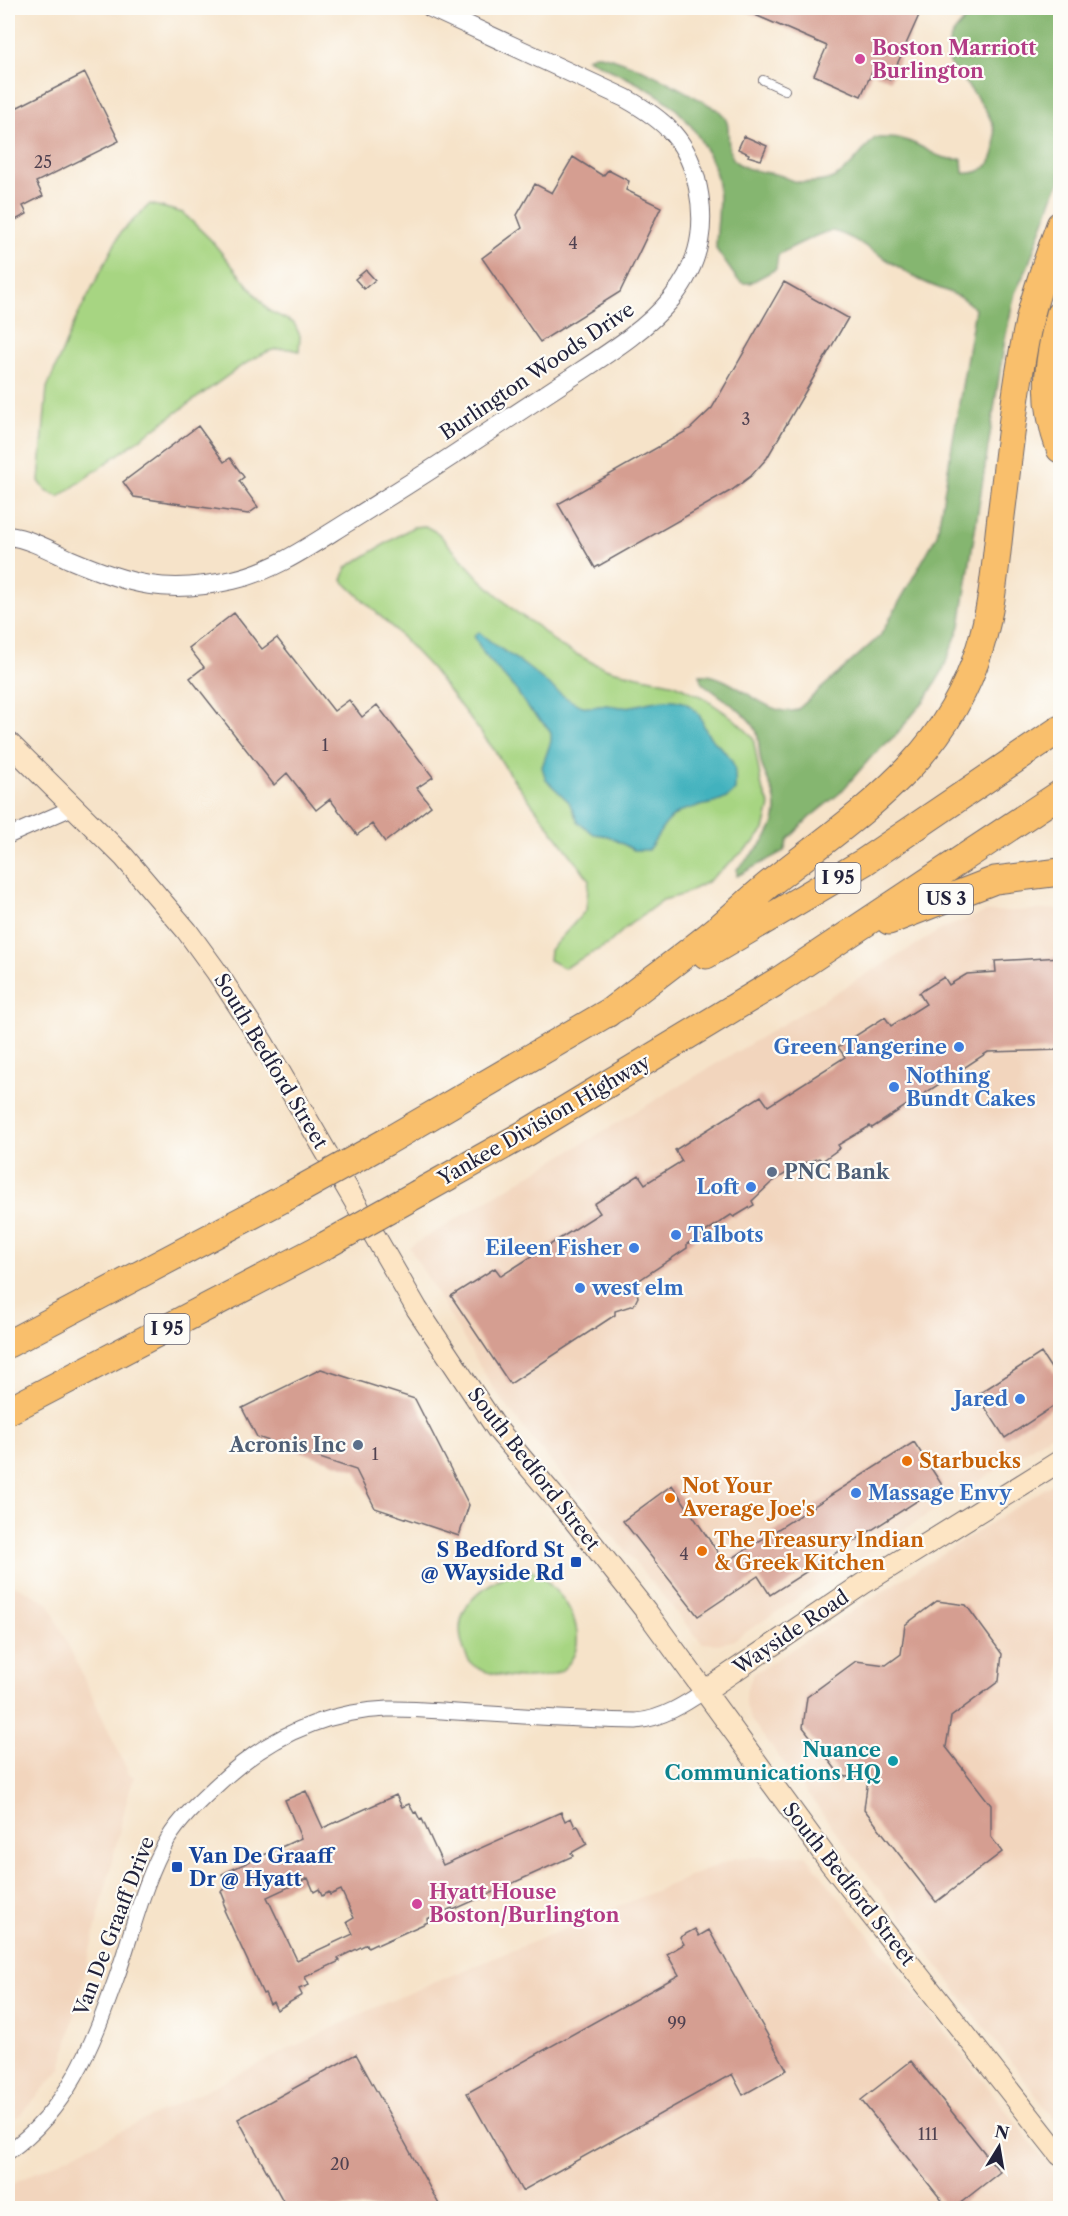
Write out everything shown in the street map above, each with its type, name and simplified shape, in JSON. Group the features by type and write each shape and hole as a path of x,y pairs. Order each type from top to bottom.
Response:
{"highway":[{"path":"607,1014 715,931 771,882 843,827 901,778 938,733 954,708 975,663 984,631 992,589 1022,359 1034,306 1060,225"},
{"path":"1060,314 1047,385 1050,414 1060,449"},
{"name":"I 95","path":"8,1344 292,1194 607,1014 864,862 1060,729"},
{"name":"Yankee Division Highway","path":"8,1411 326,1245 548,1120 778,981 1060,794"},
{"name":"US 3","path":"836,943 995,880 1060,872"}],"main road":[{"name":"South Bedford Street","path":"8,742 116,849 162,901 216,971 263,1043 417,1309 497,1429 640,1602 831,1864 1060,2156"},
{"name":"Wayside Road","path":"706,1690 864,1583 1060,1461"}],"street":[{"name":"Burlington Woods Drive","path":"8,537 32,543 107,574 148,586 208,585 264,571 298,553 449,458 618,346 661,312 678,290 691,264 698,244 700,224 697,182 687,156 673,132 650,112 625,98 431,8"},
{"path":"8,836 74,807"},
{"name":"Van De Graaff Drive","path":"8,2152 46,2119 81,2067 106,2007 152,1873 168,1838 212,1790 261,1748 300,1729 367,1711 406,1710 636,1721 659,1716 683,1705 706,1690"}],"lane":[{"path":"763,80 785,90"}],"shaded area":[{"path":"1060,909 1060,1429 732,1641 718,1644 702,1643 528,1434 493,1388 409,1247 944,928 986,912"},
{"path":"1060,1479 1060,2127 751,1720 745,1694 753,1674"},
{"path":"8,1582 48,1602 129,1774 135,1777 130,1788 61,2069 20,2115 8,2123"},
{"path":"806,1855 1060,2179 1060,2208 8,2208 8,2186 378,2006 735,1858"}],"green space":[{"path":"969,8 1060,8 1060,182 1028,266 1015,293 1005,339 960,626 942,672 927,697 896,735 873,755 840,793 809,818 788,840 784,851 737,876 737,869 759,847 771,830 776,811 775,800 762,766 756,730 746,717 701,682 700,675 712,676 725,681 774,708 786,711 797,710 880,636 937,535 975,309 956,295 922,281 864,245 832,231 814,237 778,255 776,269 750,283 743,283 737,279 716,249 719,200 717,178 707,151 690,124 678,111 651,90 587,58 600,55 629,64 718,110 727,121 732,157 736,162 748,168 797,182 822,181 835,177 846,169 875,138 889,138 908,141 941,157 962,159 963,173 971,173 989,164 995,149 995,138 989,116 953,68 948,56 950,40 967,15"},
{"path":"150,204 183,213 211,240 269,311 294,323 300,336 299,351 275,349 240,367 59,497 46,491 39,481 47,388 75,321 121,232"},
{"path":"425,526 438,533 479,578 516,612 537,626 557,644 611,670 675,684 702,697 733,718 753,737 762,788 770,806 764,830 753,843 707,882 682,895 663,900 629,925 607,945 564,968 549,960 550,950 586,910 589,879 431,668 342,580 347,567 413,527"},
{"path":"527,1568 546,1580 569,1608 576,1630 575,1651 562,1670 549,1676 514,1677 482,1670 470,1662 463,1646 460,1634 463,1613 476,1595 486,1587 511,1573"}],"water":[{"path":"479,632 562,695 583,706 623,707 674,700 690,706 699,714 709,735 731,760 735,772 735,790 723,800 678,813 665,825 648,850 634,850 608,836 594,834 578,822 569,802 546,780 542,767 551,741 551,734 484,654 474,636"}],"building":[{"name":"Boston Marriott Burlington","path":"739,8 908,8 920,13 890,80 872,72 861,96 814,75 827,46"},
{"path":"85,73 119,141 36,182 43,196 23,206 27,214 8,224 8,112"},
{"path":"744,136 767,146 761,160 748,156 749,154 738,149"},
{"path":"573,157 603,176 608,170 629,181 626,190 661,207 620,292 540,342 482,258 522,228 517,215 535,184 552,193"},
{"path":"366,270 375,280 364,289 355,279"},
{"path":"784,282 848,318 767,458 751,476 732,490 595,568 558,504 690,429 712,408"},
{"path":"198,426 224,462 230,458 244,477 239,481 258,507 248,514 134,497 123,482"},
{"path":"234,613 262,649 277,638 334,711 349,700 362,717 377,705 433,777 417,788 431,806 385,842 372,824 357,835 330,799 316,810 287,773 274,785 190,678 204,667 189,648"},
{"path":"1060,957 1060,1050 988,1052 872,1128 870,1126 838,1145 840,1148 822,1161 819,1158 801,1164 772,1182 752,1201 754,1205 734,1217 731,1215 635,1283 638,1297 634,1305 615,1311 615,1315 510,1384 451,1296 495,1268 501,1276 600,1213 594,1204 639,1175 645,1184 682,1161 675,1150 761,1096 768,1106 845,1057 838,1047 885,1017 891,1026 926,1004 919,993 944,977 949,985 967,974 996,972 995,961"},
{"name":"Jared","path":"1041,1353 1060,1382 1060,1402 1005,1438 977,1395"},
{"path":"321,1369 415,1399 469,1505 459,1536 375,1508 356,1470 257,1437 242,1408"},
{"path":"914,1442 942,1485 770,1595 758,1576 698,1616 623,1521 672,1485 725,1563"},
{"name":"Nuance Communications HQ","path":"937,1601 966,1605 1002,1654 999,1681 951,1717 946,1747 991,1805 991,1837 1002,1852 936,1902 864,1809 868,1779 841,1776 803,1727 807,1697 856,1661 886,1665 901,1654 905,1625"},
{"name":"Hyatt House Boston/Burlington","path":"306,1791 323,1828 396,1795 402,1807 409,1804 420,1820 422,1819 443,1865 561,1812 565,1821 571,1818 575,1827 578,1826 587,1844 571,1853 573,1856 453,1910 452,1908 427,1919 428,1922 377,1945 376,1943 368,1947 367,1944 338,1958 340,1961 305,1977 309,1985 299,1989 302,1995 277,2010 273,2002 270,2004 265,1993 263,1994 224,1910 226,1909 223,1902 225,1901 221,1891 228,1887 222,1874 301,1838 285,1800","holes":["308,1878 314,1892 319,1889 322,1896 341,1890 354,1918 347,1922 353,1934 297,1960 267,1897"]},
{"path":"695,1929 699,1936 709,1930 787,2070 743,2095 732,2074 522,2191 467,2093 679,1975 667,1954 684,1944 680,1937"},
{"path":"356,2054 441,2208 287,2208 238,2119"},
{"path":"911,2061 1000,2172 954,2208 948,2208 861,2100"}],"place":[{"name":"Boston Marriott Burlington","path":"860,59"},
{"name":"Green Tangerine","path":"959,1047"},
{"name":"Nothing Bundt Cakes","path":"894,1087"},
{"name":"PNC Bank","path":"772,1172"},
{"name":"Loft","path":"751,1187"},
{"name":"Talbots","path":"676,1235"},
{"name":"Eileen Fisher","path":"634,1248"},
{"name":"west elm","path":"580,1288"},
{"name":"Jared","path":"1020,1399"},
{"name":"Acronis Inc","path":"358,1445"},
{"name":"Starbucks","path":"907,1461"},
{"name":"Massage Envy","path":"856,1493"},
{"name":"Not Your Average Joe's","path":"670,1498"},
{"name":"The Treasury Indian & Greek Kitchen","path":"702,1551"},
{"name":"S Bedford St @ Wayside Rd","path":"576,1562"},
{"name":"Nuance Communications HQ","path":"893,1761"},
{"name":"Van De Graaff Dr @ Hyatt","path":"177,1867"},
{"name":"Hyatt House Boston/Burlington","path":"417,1904"}]}
